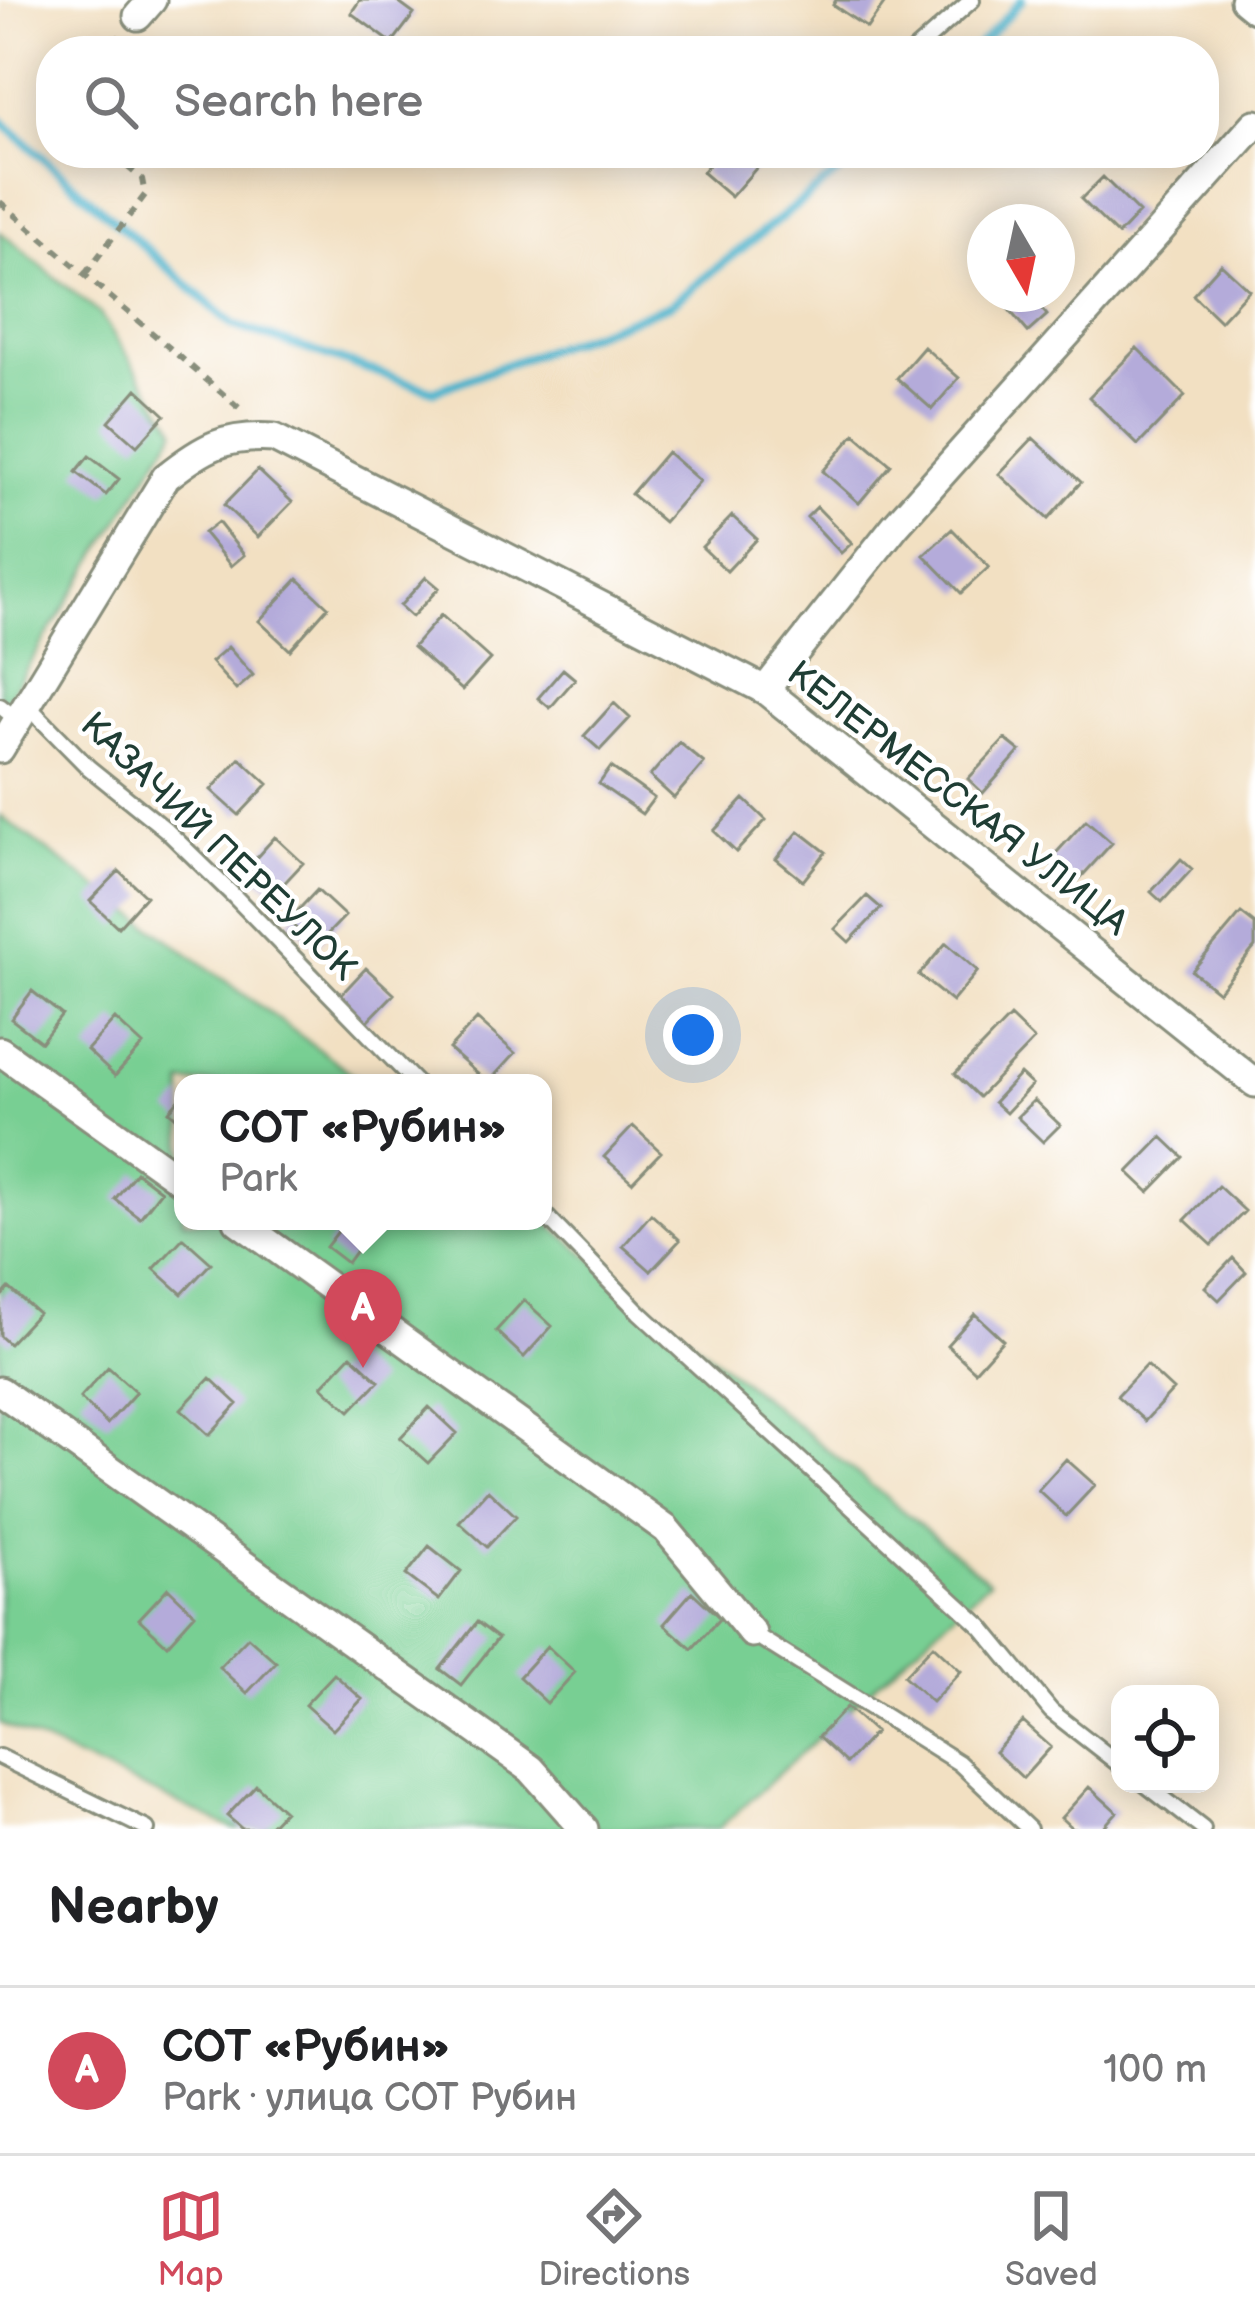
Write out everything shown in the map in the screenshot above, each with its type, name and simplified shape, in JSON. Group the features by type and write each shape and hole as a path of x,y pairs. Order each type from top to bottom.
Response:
{"street":[{"path":"1244,0 1255,9"},
{"path":"1219,164 1255,124"},
{"path":"765,690 895,526 1216,168"},
{"path":"0,749 16,711 166,477 199,451 238,436 274,438"},
{"name":"КЕЛЕРМЕССКАЯ УЛИЦА","path":"274,438 765,690 1255,1083"},
{"path":"0,1051 174,1176"},
{"path":"251,1230 666,1528 752,1633"},
{"path":"0,1391 531,1769 584,1829"}],"lane":[{"path":"931,36 972,0"},
{"name":"КАЗАЧИЙ ПЕРЕУЛОК","path":"16,711 165,830 407,1074"},
{"path":"552,1223 639,1312 982,1627 1051,1711 1111,1758"},
{"path":"752,1633 958,1763 1030,1829"},
{"path":"0,1757 147,1829"},
{"path":"1157,1793 1203,1829"}],"path":[{"path":"85,274 145,195 142,179 129,168"},
{"path":"0,202 274,438"}],"green space":[{"path":"0,232 100,314 176,429 0,711"},
{"path":"0,816 353,1074 174,1074 174,1230 552,1230 552,1226 989,1581 718,1829 234,1829 0,1723"}],"building":[{"path":"360,0 395,0 414,14 397,36 382,36 351,13"},
{"path":"836,0 884,4 867,28 833,5"},
{"path":"706,168 756,168 731,197 702,172"},
{"path":"1103,177 1139,213 1118,235 1081,199"},
{"path":"1221,264 1249,290 1220,321 1193,295"},
{"path":"1011,312 1047,315 1028,332"},
{"path":"924,347 959,378 932,409 897,378"},
{"path":"1137,348 1185,396 1138,445 1089,397"},
{"path":"137,389 165,415 137,446 109,421"},
{"path":"855,434 891,465 859,503 823,471"},
{"path":"1033,438 1081,482 1048,519 999,474"},
{"path":"667,452 700,481 664,522 631,494"},
{"path":"89,456 119,479 106,495 76,472"},
{"path":"258,470 292,502 258,537 224,505"},
{"path":"817,507 852,543 841,553 807,517"},
{"path":"732,516 757,539 727,571 702,547"},
{"path":"218,522 244,555 231,566 204,533"},
{"path":"952,529 989,567 961,593 924,555"},
{"path":"426,577 439,588 412,617 400,606"},
{"path":"298,579 328,607 290,650 259,621"},
{"path":"441,615 490,659 462,690 413,647"},
{"path":"228,647 253,675 236,690 211,662"},
{"path":"563,669 575,679 550,708 538,698"},
{"path":"614,703 630,718 600,750 584,736"},
{"path":"1005,739 1020,751 983,793 968,779"},
{"path":"679,742 704,763 674,798 650,776"},
{"path":"240,758 268,784 239,815 211,790"},
{"path":"611,767 654,798 642,814 599,784"},
{"path":"744,799 766,820 736,852 714,831"},
{"path":"1086,820 1112,843 1074,885 1048,862"},
{"path":"799,831 826,852 803,881 776,859"},
{"path":"275,837 303,863 275,893 247,868"},
{"path":"1181,859 1192,869 1162,902 1151,892"},
{"path":"119,871 146,896 118,927 90,901"},
{"path":"317,890 345,916 316,946 288,921"},
{"path":"867,896 881,908 849,942 835,929"},
{"path":"1241,913 1255,924 1255,947 1218,992 1192,971"},
{"path":"946,943 978,971 952,1002 919,975"},
{"path":"366,968 394,994 365,1024 337,999"},
{"path":"32,991 62,1015 41,1042 11,1019"},
{"path":"1010,1017 1034,1040 979,1097 955,1074"},
{"path":"115,1019 143,1045 115,1076 87,1050"},
{"path":"477,1019 515,1053 496,1074 478,1074 449,1049"},
{"path":"1020,1074 1032,1085 1006,1113 994,1102"},
{"path":"1034,1100 1060,1125 1043,1142 1017,1117"},
{"path":"633,1126 661,1152 632,1182 604,1157"},
{"path":"1162,1137 1183,1157 1149,1192 1128,1172"},
{"path":"136,1172 161,1191 140,1218 115,1199"},
{"path":"1218,1186 1245,1211 1212,1245 1185,1220"},
{"path":"651,1214 680,1240 651,1271 623,1246"},
{"path":"339,1230 369,1233 347,1263 326,1247"},
{"path":"183,1238 211,1263 182,1294 154,1269"},
{"path":"1233,1258 1246,1272 1219,1300 1205,1287"},
{"path":"9,1288 38,1313 9,1344 0,1336 0,1298"},
{"path":"524,1300 552,1326 524,1357 496,1331"},
{"path":"975,1314 1003,1340 975,1371 947,1345"},
{"path":"351,1355 379,1381 350,1411 322,1386"},
{"path":"1146,1365 1173,1390 1145,1421 1117,1396"},
{"path":"108,1367 136,1392 107,1424 80,1398"},
{"path":"210,1378 238,1404 209,1435 181,1409"},
{"path":"429,1407 457,1433 428,1463 400,1438"},
{"path":"1066,1459 1095,1485 1066,1516 1038,1490"},
{"path":"488,1490 516,1516 487,1547 459,1522"},
{"path":"429,1546 461,1571 439,1600 406,1575"},
{"path":"168,1588 195,1614 167,1645 139,1619"},
{"path":"692,1592 720,1618 692,1649 664,1624"},
{"path":"477,1622 498,1638 461,1685 440,1669"},
{"path":"248,1637 276,1662 247,1693 219,1667"},
{"path":"933,1645 961,1671 932,1702 904,1676"},
{"path":"547,1646 575,1672 547,1703 519,1677"},
{"path":"334,1674 362,1699 333,1730 305,1705"},
{"path":"847,1707 875,1732 846,1763 818,1737"},
{"path":"1023,1722 1051,1747 1023,1778 995,1752"},
{"path":"256,1785 284,1811 267,1829 242,1829 227,1816"},
{"path":"1089,1787 1117,1812 1102,1829 1073,1829 1061,1818"}],"waterway":[{"path":"988,36 1022,0"},
{"path":"0,120 36,152"},
{"path":"55,168 233,325 434,391 670,305 844,168"}],"place":[{"name":"СОТ «Рубин»","path":"363,1368"}]}
